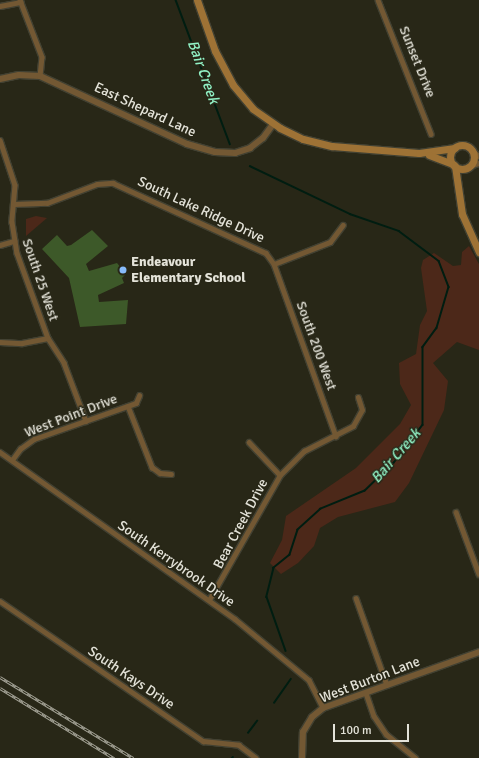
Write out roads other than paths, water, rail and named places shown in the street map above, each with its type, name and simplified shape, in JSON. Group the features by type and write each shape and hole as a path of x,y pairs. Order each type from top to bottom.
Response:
{"main road":[{"path":"197,0 230,81 248,104 273,124 296,136 322,144 419,153 444,159 454,165 468,167"},
{"path":"419,153 455,148 462,145 472,150 474,158 468,167 459,190"},
{"path":"455,148 450,156 454,165 462,214 479,252"}],"street":[{"name":"Sunset Drive","path":"378,0 431,134"},
{"path":"0,6 21,1 42,57 40,76"},
{"name":"East Shepard Lane","path":"0,79 19,75 40,76 187,144 208,151 230,153 245,150 259,142 273,124"},
{"name":"South 25 West","path":"0,140 15,185 14,241 48,338 64,363 86,421"},
{"path":"472,150 479,156"},
{"path":"468,167 479,163"},
{"name":"South Lake Ridge Drive","path":"14,204 48,203 98,184 113,183 266,253 274,264"},
{"path":"274,264 330,242 343,225"},
{"path":"0,245 14,241"},
{"name":"South 200 West","path":"274,264 336,436"},
{"path":"0,342 22,343 48,338"},
{"name":"West Point Drive","path":"12,460 20,449 34,439 136,403 139,396"},
{"name":"Bear Creek Drive","path":"209,600 280,474 304,452 346,432 359,419 362,410 358,398"},
{"path":"128,406 152,467 160,473 171,474"},
{"path":"249,442 280,474"},
{"name":"South Kerrybrook Drive","path":"0,452 209,600 309,680 323,708"},
{"path":"456,512 479,574"},
{"path":"356,598 387,685"},
{"name":"South Kays Drive","path":"0,601 203,741 239,745 256,758"},
{"name":"West Burton Lane","path":"302,758 303,732 312,717 323,708 479,652"},
{"path":"366,693 374,716 386,734 416,758"}],"waterway":[{"name":"Bair Creek","path":"176,0 230,144"},
{"name":"Bair Creek","path":"250,166 350,214 399,231 439,261 449,287 437,328 423,347 423,425 394,463 365,491 321,509 298,530 290,555 274,568 267,597 286,651"},
{"name":"Bair Creek","path":"274,703 291,679"},
{"name":"Bair Creek","path":"248,733 257,721"}],"railway":[{"path":"0,677 133,758"},
{"path":"0,688 114,758"}],"place":[{"name":"Endeavour Elementary School","path":"123,270"}]}
